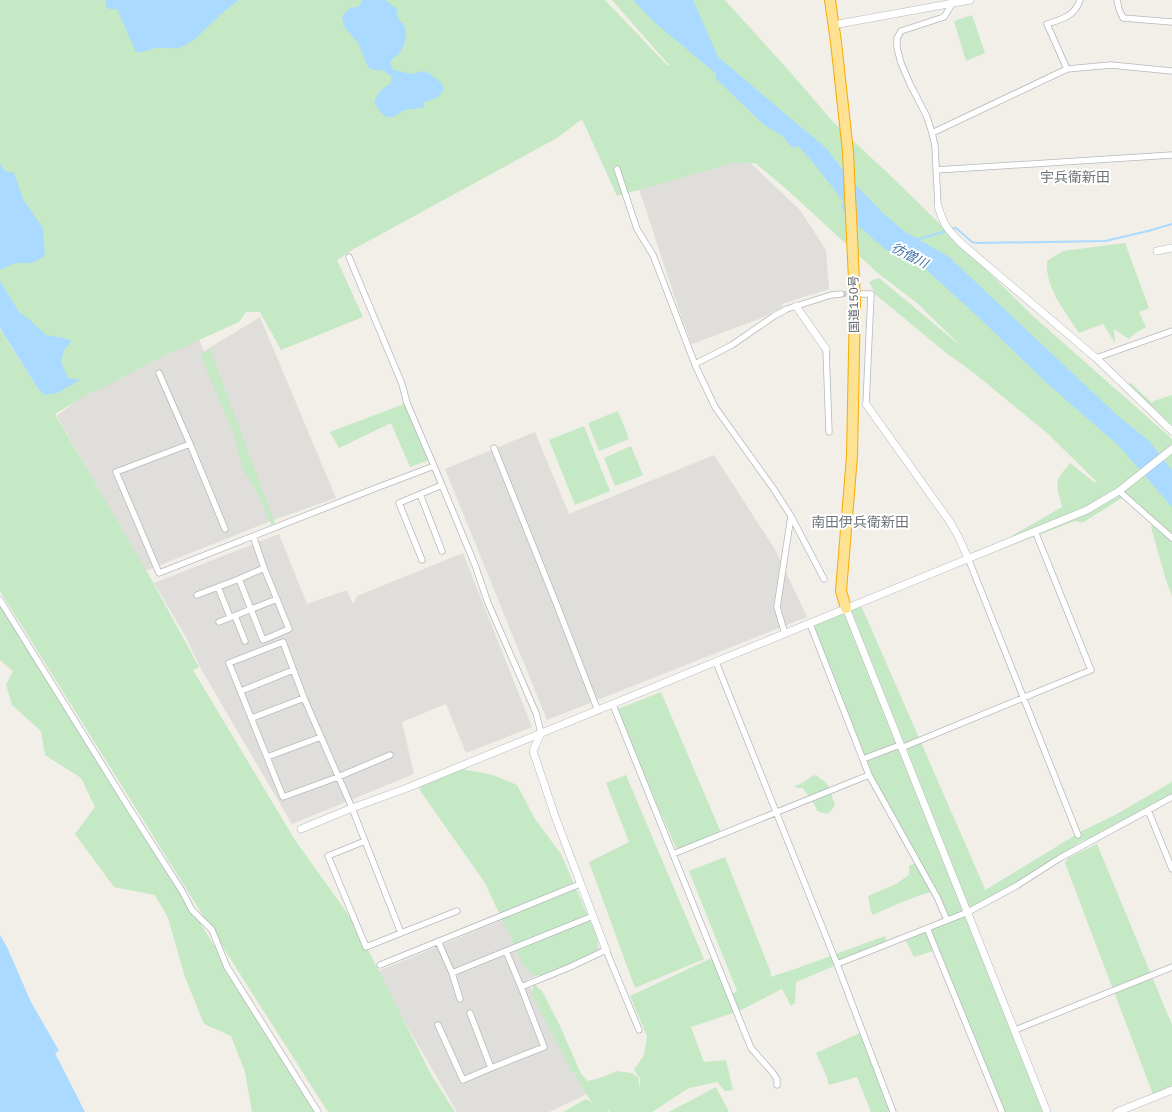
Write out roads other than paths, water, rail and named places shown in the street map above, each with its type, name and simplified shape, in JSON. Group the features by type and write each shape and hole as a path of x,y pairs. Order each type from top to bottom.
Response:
{"highway":[{"name":"国道150号","path":"830,0 848,152 853,257 855,338 852,456 841,591 846,608"}],"street":[{"path":"833,25 952,2 970,0"},
{"path":"1067,69 1047,24 1063,19 1072,14 1077,8 1080,0"},
{"path":"1117,0 1119,9 1124,18 1172,22"},
{"path":"952,2 944,17 901,31 896,38 901,64 927,117 932,133 935,146 938,206 942,220 962,244 1096,358 1172,431"},
{"path":"932,133 1067,69 1111,65 1172,71"},
{"path":"936,170 1172,155"},
{"path":"617,169 637,228 653,255 695,364 715,406 791,516 824,579"},
{"path":"1157,252 1172,248"},
{"path":"350,257 402,384 407,403 475,565 488,603 536,713 541,733 533,751 580,884 639,1030"},
{"path":"695,364 732,345 774,316 787,309 831,295 841,294"},
{"path":"862,294 871,294 866,404 950,522 958,536 1078,835"},
{"path":"796,306 826,349 829,432"},
{"path":"1096,358 1172,331"},
{"path":"159,373 225,529"},
{"path":"190,444 116,472 159,573 434,466"},
{"path":"494,448 598,711"},
{"path":"300,829 408,788 598,711 1087,510 1119,491 1172,449"},
{"path":"422,560 399,503 442,485"},
{"path":"1119,491 1172,538"},
{"path":"420,494 442,551"},
{"path":"785,634 777,607 791,516"},
{"path":"863,759 900,747 1091,670 1035,531"},
{"path":"239,579 263,640 289,629 264,568 253,536"},
{"path":"197,595 264,568"},
{"path":"218,587 245,642"},
{"path":"219,622 277,599"},
{"path":"0,600 130,811 182,891 192,910 212,930 227,967 318,1112"},
{"path":"846,608 900,747 968,912 1047,1112"},
{"path":"810,624 870,775 937,897 947,920"},
{"path":"390,755 338,777 283,797 229,663 283,642 304,698 338,777 352,808 401,933"},
{"path":"716,662 837,964 893,1112"},
{"path":"241,691 293,670"},
{"path":"252,718 304,698"},
{"path":"613,704 751,1048 773,1073 777,1080 777,1085"},
{"path":"267,757 321,737"},
{"path":"673,854 870,775"},
{"path":"837,964 968,912 1016,886 1060,858 1172,797"},
{"path":"1148,810 1172,869"},
{"path":"364,841 328,856 366,947 457,912"},
{"path":"380,965 580,884"},
{"path":"452,973 593,916"},
{"path":"927,928 1002,1112"},
{"path":"438,941 452,973 460,999"},
{"path":"521,987 570,967 606,950"},
{"path":"438,1025 462,1080 544,1047 506,952"},
{"path":"1015,1030 1172,967"},
{"path":"470,1014 491,1068"},
{"path":"1117,1112 1172,1090"}],"water":[{"path":"106,0 239,0 223,12 195,39 186,45 178,48 157,48 136,52 117,9 109,9 105,5"},
{"path":"362,0 385,0 397,9 399,20 404,25 406,35 405,43 402,49 390,64 394,70 411,74 423,71 430,74 440,82 444,88 439,96 424,102 424,107 405,110 393,117 386,116 380,112 374,101 380,91 391,83 391,76 382,70 374,70 368,67 358,43 344,27 342,16 350,8 358,7"},
{"path":"633,0 693,0 718,57 827,149 848,177 883,213 904,231 949,257 1118,416 1149,441 1172,470 1172,507 1119,446 1049,385 975,314 910,255 852,213 816,166 785,131 654,22"},
{"path":"0,164 5,171 14,173 23,199 43,228 45,256 32,263 15,263 0,270"},
{"path":"0,281 19,312 46,335 72,341 64,350 61,362 68,378 80,380 57,393 45,395 38,389 0,328"},
{"path":"0,935 7,947 31,1002 59,1051 55,1053 85,1112 0,1112"}],"waterway":[{"name":"彷僧川","path":"721,76 767,120 785,131 795,142"},
{"name":"彷僧川","path":"847,206 852,213 889,245 923,261"},
{"path":"951,229 956,228 972,242 977,243 1105,241 1172,224"},
{"path":"916,240 946,231"}],"tunnel":[{"path":"841,294 857,294"}],"district":[{"name":"宇兵衛新田","path":"1075,177"},
{"name":"南田伊兵衛新田","path":"860,522"}]}
